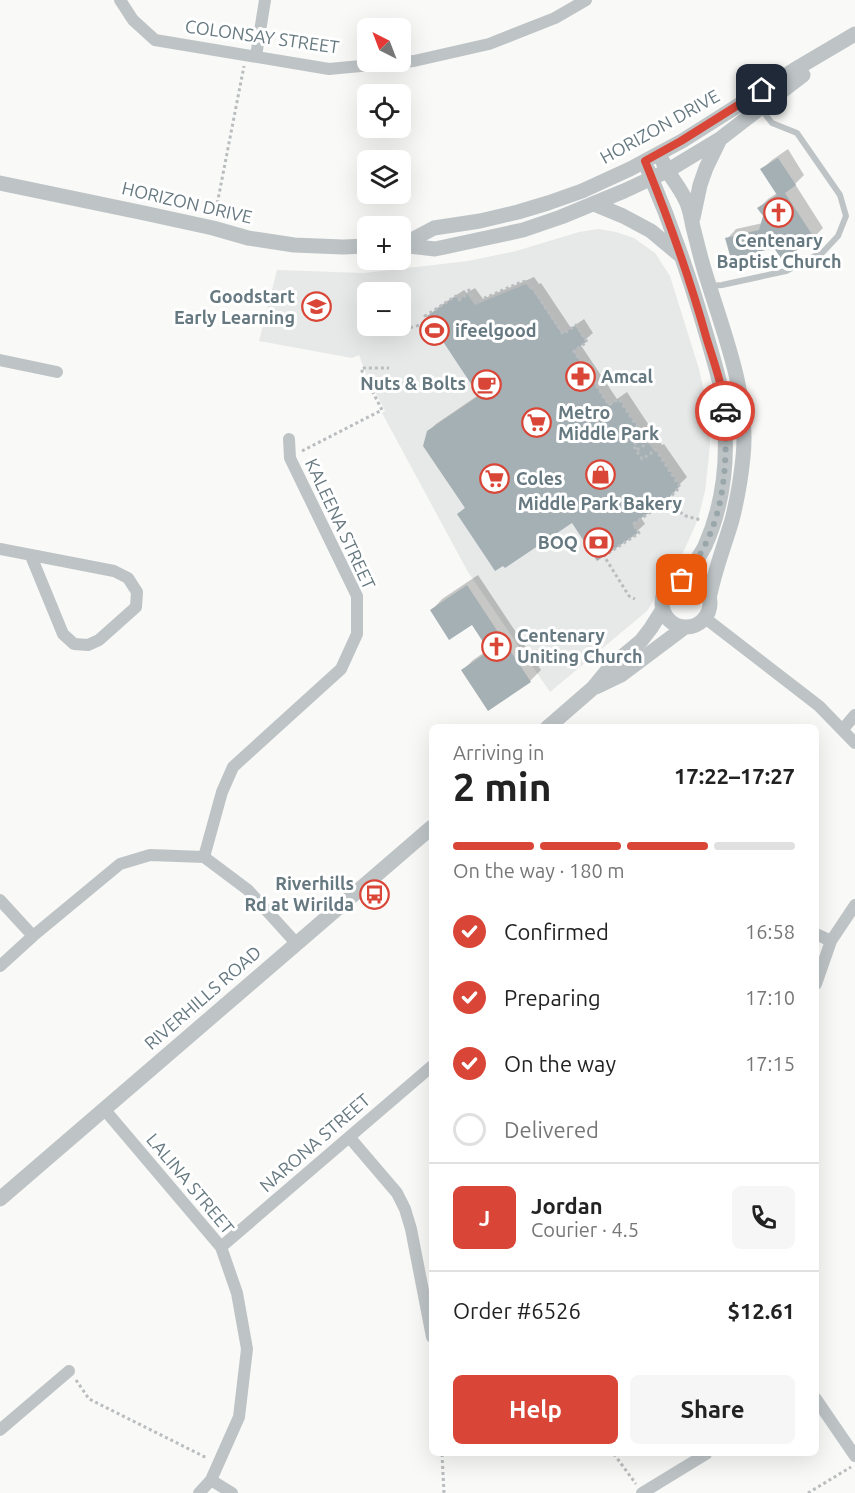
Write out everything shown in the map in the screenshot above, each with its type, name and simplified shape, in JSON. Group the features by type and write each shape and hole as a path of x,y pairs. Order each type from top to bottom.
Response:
{"street":[{"name":"COLONSAY STREET","path":"120,0 134,20 155,40 329,69 414,62 489,44 555,18 586,0"},
{"path":"251,56 265,0"},
{"name":"HORIZON DRIVE","path":"411,240 434,228 518,212 582,191 659,154 855,34"},
{"name":"HORIZON DRIVE","path":"411,246 435,249 523,230 594,204 652,178 720,139 801,77 825,53"},
{"path":"692,222 700,185 720,139"},
{"path":"659,154 688,203 741,396 744,426 743,456 737,496 709,599"},
{"path":"645,161 696,301 724,406 726,450 722,490 716,517 696,562 682,580"},
{"name":"HORIZON DRIVE","path":"0,183 213,228 248,238 294,245 357,246"},
{"path":"594,204 651,231 681,256"},
{"path":"0,360 57,372"},
{"name":"KALEENA STREET","path":"204,857 222,792 233,767 341,669 357,634 357,596 290,458 290,439"},
{"path":"0,549 114,571 128,578 137,591 136,607 99,640 88,645 74,644 63,633 31,556"},
{"path":"682,580 690,580 705,588 710,602 705,618 693,626 678,626 671,622 663,609 664,594 674,583 682,580"},
{"path":"552,724 593,688 611,666 641,641 663,609"},
{"path":"705,618 819,706 855,742"},
{"path":"593,688 621,675 685,627"},
{"path":"843,729 855,715"},
{"name":"RIVERHILLS ROAD","path":"0,1200 429,830"},
{"path":"0,966 120,864 150,855 204,857 248,890 296,943"},
{"path":"0,900 33,936"},
{"path":"819,976 831,942 855,905"},
{"path":"819,936 831,942"},
{"name":"NARONA STREET","path":"221,1247 429,1069"},
{"name":"LALINA STREET","path":"104,1109 221,1247 237,1293 247,1349 239,1417 212,1480 199,1493"},
{"path":"350,1138 397,1193 405,1209 429,1322"},
{"path":"0,1430 69,1371"},
{"path":"819,1403 855,1456"},
{"path":"642,1493 703,1456"},
{"path":"212,1480 231,1493"}],"lane":[{"path":"709,286 786,271 824,252 838,236 846,216 840,195 797,133 772,123 760,108"}],"path":[{"path":"213,228 251,56"},
{"path":"411,327 428,320 425,316 456,296 459,300 469,291 476,302 528,281 563,334 576,325 587,342 574,351 609,405 619,399 644,437 633,445 642,459 656,450 680,487 665,502 633,524 639,533 604,556 629,596 635,599"},
{"path":"290,458 382,410 361,369 389,368"},
{"path":"637,450 655,438"},
{"path":"665,502 686,516 700,520"},
{"path":"69,1371 89,1399 219,1464"},
{"path":"442,1456 444,1493"},
{"path":"615,1456 642,1493"},
{"path":"808,1493 855,1464"}],"shaded area":[{"path":"598,229 634,238 655,253 670,276 699,369 708,408 710,444 705,491 698,519 678,563 647,611 550,692 468,572 382,413 385,411 359,355 352,358 259,341 277,270 364,273 411,270 411,268 468,261 516,251 579,232"}],"building":[{"name":"Centenary Baptist Church","path":"778,158 796,185 785,193 815,239 782,260 774,248 731,259 725,238 759,230 763,216 757,208 777,195 760,169"},
{"name":"Metro Middle Park","path":"526,284 532,289 562,334 575,326 586,342 573,351 609,406 619,399 680,486 664,503 632,524 638,533 597,561 572,523 505,568 503,566 495,571 457,514 465,508 423,446 427,431 479,396 442,340 432,346 420,329 431,321 427,316 456,296 459,300 467,294 475,305"},
{"name":"Centenary Uniting Church","path":"467,585 531,682 488,711 461,670 489,651 472,625 449,640 430,610"}],"way so far":[{"path":"682,580 704,547 719,507 726,450 725,411"}],"place":[{"name":"Centenary Baptist Church","path":"779,212"},
{"name":"Goodstart Early Learning","path":"316,307"},
{"name":"ifeelgood","path":"434,331"},
{"name":"Amcal","path":"580,377"},
{"name":"Nuts & Bolts","path":"487,384"},
{"name":"Metro Middle Park","path":"537,423"},
{"name":"Middle Park Bakery","path":"600,475"},
{"name":"Coles","path":"495,479"},
{"name":"BOQ","path":"599,543"},
{"name":"Centenary Uniting Church","path":"496,646"},
{"name":"Riverhills Rd at Wirilda","path":"375,894"}],"route":[{"path":"725,411 696,301 645,161 762,90"}]}
